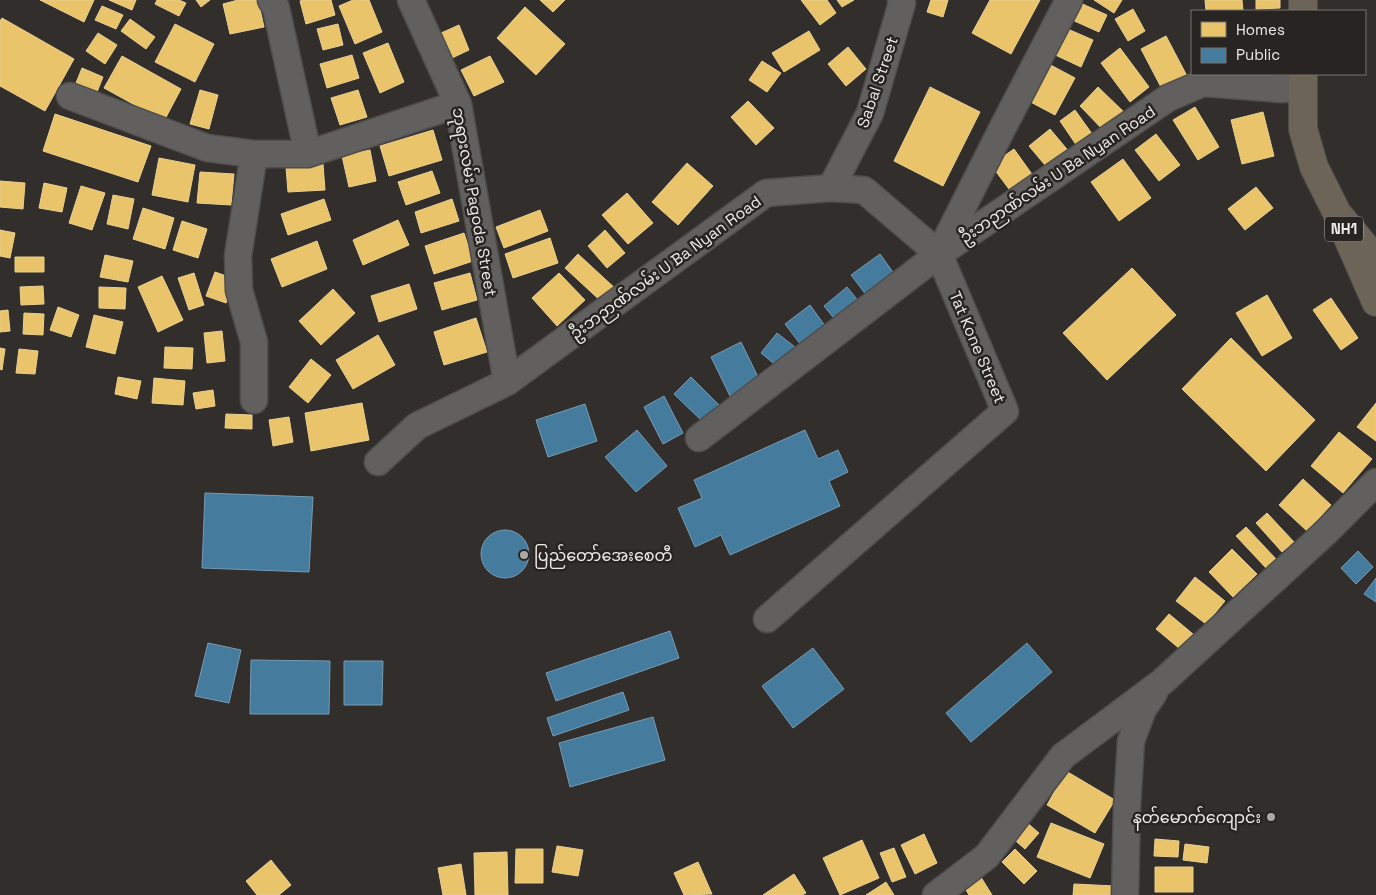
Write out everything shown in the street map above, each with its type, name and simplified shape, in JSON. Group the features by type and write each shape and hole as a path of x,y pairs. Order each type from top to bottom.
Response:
{"highway":[{"name":"NH1","path":"1303,81 1303,129 1314,167 1337,213 1376,302"},
{"name":"NH1","path":"1337,213 1376,260"}],"street":[{"path":"270,0 276,8 308,154"},
{"name":"ဘုရားလမ်း Pagoda Street","path":"410,0 458,104 507,382"},
{"name":"Sabal Street","path":"831,188 870,113 902,3 901,0"},
{"path":"699,438 940,254 1069,0"},
{"name":"ဦးဘဉာဏ်လမ်း U Ba Nyan Road","path":"378,462 417,426 507,382 766,193 831,188 864,190 940,254 1168,98 1203,83 1281,89 1303,81"},
{"path":"70,96 207,148 254,154 308,154 458,104"},
{"path":"254,154 238,256 239,290 254,342 254,400"},
{"name":"Tat Kone Street","path":"766,619 1005,412 940,254"},
{"path":"936,895 987,856 1062,756 1162,682 1325,533 1376,482"},
{"path":"1125,895 1131,741 1143,709 1162,682"}],"building: Homes":[{"path":"40,0 94,0 84,22"},
{"path":"109,0 136,0 132,10"},
{"path":"157,0 179,0 186,3 179,16 155,4"},
{"path":"196,0 210,0 201,7"},
{"path":"238,0 258,0 264,27 230,34 223,4"},
{"path":"331,0 335,15 306,24 300,1"},
{"path":"353,0 369,0 382,32 355,44 339,6"},
{"path":"540,0 565,0 553,12"},
{"path":"801,0 827,0 836,13 820,25"},
{"path":"837,0 854,0 842,7"},
{"path":"931,0 948,0 943,17 927,12"},
{"path":"990,0 1040,0 1011,54 972,33"},
{"path":"1094,0 1122,0 1114,13"},
{"path":"1205,0 1242,0 1243,10 1206,10"},
{"path":"1256,0 1280,0 1280,8 1256,9"},
{"path":"1078,2 1107,15 1099,32 1070,19"},
{"path":"102,6 123,15 116,29 95,20"},
{"path":"525,7 565,44 536,75 497,38"},
{"path":"1133,9 1145,31 1128,41 1115,19"},
{"path":"2,18 74,59 45,111 0,86 0,21"},
{"path":"130,19 155,37 146,49 121,31"},
{"path":"175,24 214,44 195,82 155,62"},
{"path":"338,24 343,45 323,50 317,29"},
{"path":"459,25 469,50 452,58 441,33"},
{"path":"1063,27 1093,40 1081,67 1051,53"},
{"path":"809,31 820,50 784,72 772,53"},
{"path":"98,33 117,45 105,64 86,51"},
{"path":"1166,36 1187,76 1162,89 1141,49"},
{"path":"388,43 404,82 380,93 363,53"},
{"path":"848,47 866,69 846,86 828,64"},
{"path":"1120,48 1149,87 1130,102 1101,63"},
{"path":"352,55 359,78 327,88 320,64"},
{"path":"122,56 181,89 164,121 104,88"},
{"path":"490,56 504,82 474,96 461,70"},
{"path":"762,61 781,73 767,92 749,80"},
{"path":"1045,62 1075,78 1055,115 1025,99"},
{"path":"82,68 103,77 95,97 74,88"},
{"path":"930,87 980,112 943,186 894,161"},
{"path":"1098,87 1126,114 1106,133 1080,106"},
{"path":"200,90 218,95 209,129 190,124"},
{"path":"358,90 367,117 340,125 331,98"},
{"path":"748,101 774,128 756,145 731,117"},
{"path":"1195,107 1219,147 1198,160 1173,120"},
{"path":"1075,110 1095,138 1079,149 1060,121"},
{"path":"1263,112 1274,156 1242,164 1231,120"},
{"path":"55,114 151,146 138,182 43,151"},
{"path":"1050,129 1071,154 1050,171 1029,146"},
{"path":"433,130 442,160 389,176 380,146"},
{"path":"1156,134 1180,165 1159,181 1135,150"},
{"path":"1014,149 1034,177 1012,193 991,165"},
{"path":"370,150 376,181 349,187 342,156"},
{"path":"159,158 195,165 188,202 152,195"},
{"path":"1123,159 1151,198 1119,221 1091,182"},
{"path":"687,163 713,186 678,225 652,202"},
{"path":"323,164 325,190 288,192 286,167"},
{"path":"432,171 440,193 406,205 398,182"},
{"path":"200,172 234,174 231,205 197,203"},
{"path":"0,181 25,183 23,209 0,207"},
{"path":"44,183 67,188 62,212 39,208"},
{"path":"81,186 105,193 92,230 69,223"},
{"path":"1256,187 1273,208 1245,230 1228,209"},
{"path":"627,193 653,223 628,244 602,215"},
{"path":"113,195 134,199 128,229 107,224"},
{"path":"324,199 331,220 288,235 281,214"},
{"path":"452,199 459,221 421,233 415,212"},
{"path":"143,208 174,218 165,249 133,239"},
{"path":"540,210 548,231 504,248 496,227"},
{"path":"398,220 409,245 363,265 353,240"},
{"path":"182,221 207,229 198,258 173,250"},
{"path":"0,230 15,233 10,258 0,256"},
{"path":"605,230 625,253 607,268 588,246"},
{"path":"464,233 473,261 434,274 425,246"},
{"path":"550,238 558,263 513,278 505,254"},
{"path":"317,241 327,269 282,287 271,259"},
{"path":"578,254 617,290 604,304 565,268"},
{"path":"105,255 133,261 128,282 100,277"},
{"path":"15,257 44,257 44,272 15,272"},
{"path":"1132,268 1176,315 1107,380 1063,333"},
{"path":"215,272 235,279 226,303 206,296"},
{"path":"194,273 204,305 189,310 178,278"},
{"path":"470,273 477,300 442,310 434,283"},
{"path":"559,273 585,300 557,326 532,298"},
{"path":"162,276 183,320 158,332 138,287"},
{"path":"409,284 417,309 379,322 371,296"},
{"path":"43,286 44,304 21,305 20,287"},
{"path":"99,287 126,288 125,309 99,308"},
{"path":"333,289 355,313 321,345 299,321"},
{"path":"1267,295 1292,338 1262,356 1236,313"},
{"path":"1331,298 1358,338 1341,350 1313,310"},
{"path":"58,307 79,315 71,337 50,330"},
{"path":"8,310 10,331 0,332 0,311"},
{"path":"24,313 44,314 43,335 23,334"},
{"path":"94,315 123,322 115,354 86,347"},
{"path":"476,318 487,352 444,365 434,332"},
{"path":"222,331 225,361 207,363 204,333"},
{"path":"378,335 395,365 353,389 336,360"},
{"path":"1231,338 1315,420 1266,471 1182,389"},
{"path":"165,347 193,348 192,369 164,368"},
{"path":"0,348 5,349 2,370 0,369"},
{"path":"19,349 38,351 35,374 16,373"},
{"path":"311,359 331,375 308,403 289,387"},
{"path":"118,377 141,381 137,399 115,394"},
{"path":"154,378 185,381 183,405 152,403"},
{"path":"213,390 215,406 196,409 193,393"},
{"path":"362,403 369,440 311,451 305,413"},
{"path":"1376,403 1376,441 1357,427"},
{"path":"226,414 252,415 252,429 225,428"},
{"path":"289,417 293,442 273,446 269,420"},
{"path":"1339,432 1372,459 1343,493 1311,466"},
{"path":"1303,479 1331,505 1307,531 1279,505"},
{"path":"1267,513 1294,542 1282,552 1256,523"},
{"path":"1246,527 1276,559 1266,568 1236,536"},
{"path":"1232,549 1257,574 1233,597 1209,572"},
{"path":"1195,577 1225,601 1206,624 1176,601"},
{"path":"1169,614 1193,634 1180,649 1156,629"},
{"path":"1066,771 1115,800 1095,833 1047,805"},
{"path":"1025,821 1039,833 1025,849 1010,836"},
{"path":"1051,823 1104,844 1090,878 1037,857"},
{"path":"924,834 937,863 915,874 901,845"},
{"path":"1155,839 1179,841 1178,857 1154,856"},
{"path":"862,840 879,878 840,895 823,858"},
{"path":"1185,844 1209,847 1207,863 1183,860"},
{"path":"557,846 583,850 578,876 552,872"},
{"path":"894,848 906,877 892,882 880,853"},
{"path":"516,849 543,849 543,883 515,883"},
{"path":"1015,849 1037,871 1024,884 1002,862"},
{"path":"507,852 508,895 475,895 474,853"},
{"path":"271,860 291,885 279,895 257,895 246,881"},
{"path":"698,862 712,894 684,895 674,873"},
{"path":"461,864 466,895 443,895 438,868"},
{"path":"1155,867 1193,867 1193,892 1155,892"},
{"path":"794,874 806,893 802,895 763,895"},
{"path":"979,874 992,895 969,895 963,885"},
{"path":"886,882 894,895 866,895"},
{"path":"1074,884 1115,886 1114,895 1073,895"}],"building: Public":[{"path":"880,254 895,275 867,296 851,275"},
{"path":"847,287 860,303 837,322 824,306"},
{"path":"810,305 828,330 804,349 785,324"},
{"path":"777,333 795,347 778,367 761,353"},
{"path":"741,342 760,381 730,396 711,357"},
{"path":"691,377 720,406 704,423 674,394"},
{"path":"664,396 683,433 663,444 644,407"},
{"path":"585,404 597,441 548,457 536,420"},
{"path":"637,430 667,466 636,492 605,457"},
{"path":"805,430 818,459 838,450 848,472 829,481 840,506 730,555 721,535 695,547 678,508 702,498 694,480"},
{"path":"205,493 313,497 309,572 202,568"},
{"path":"505,530 514,532 522,537 527,545 529,554 527,563 522,571 514,576 505,578 496,576 488,571 483,563 481,554 483,545 488,537 496,532"},
{"path":"1358,551 1373,567 1356,584 1341,568"},
{"path":"1376,578 1376,602 1364,594"},
{"path":"670,631 679,658 556,701 546,673"},
{"path":"208,643 241,650 229,703 195,696"},
{"path":"1027,643 1052,672 971,742 946,713"},
{"path":"813,648 844,689 793,728 762,686"},
{"path":"251,660 330,661 329,714 250,714"},
{"path":"344,661 383,661 382,705 344,705"},
{"path":"623,692 629,710 553,736 547,718"},
{"path":"653,717 665,760 570,787 559,743"}],"place":[{"name":"ပြည်တော်အေးစေတီ","path":"524,555"},
{"name":"နတ်မောက်ကျောင်း","path":"1271,817"}]}
